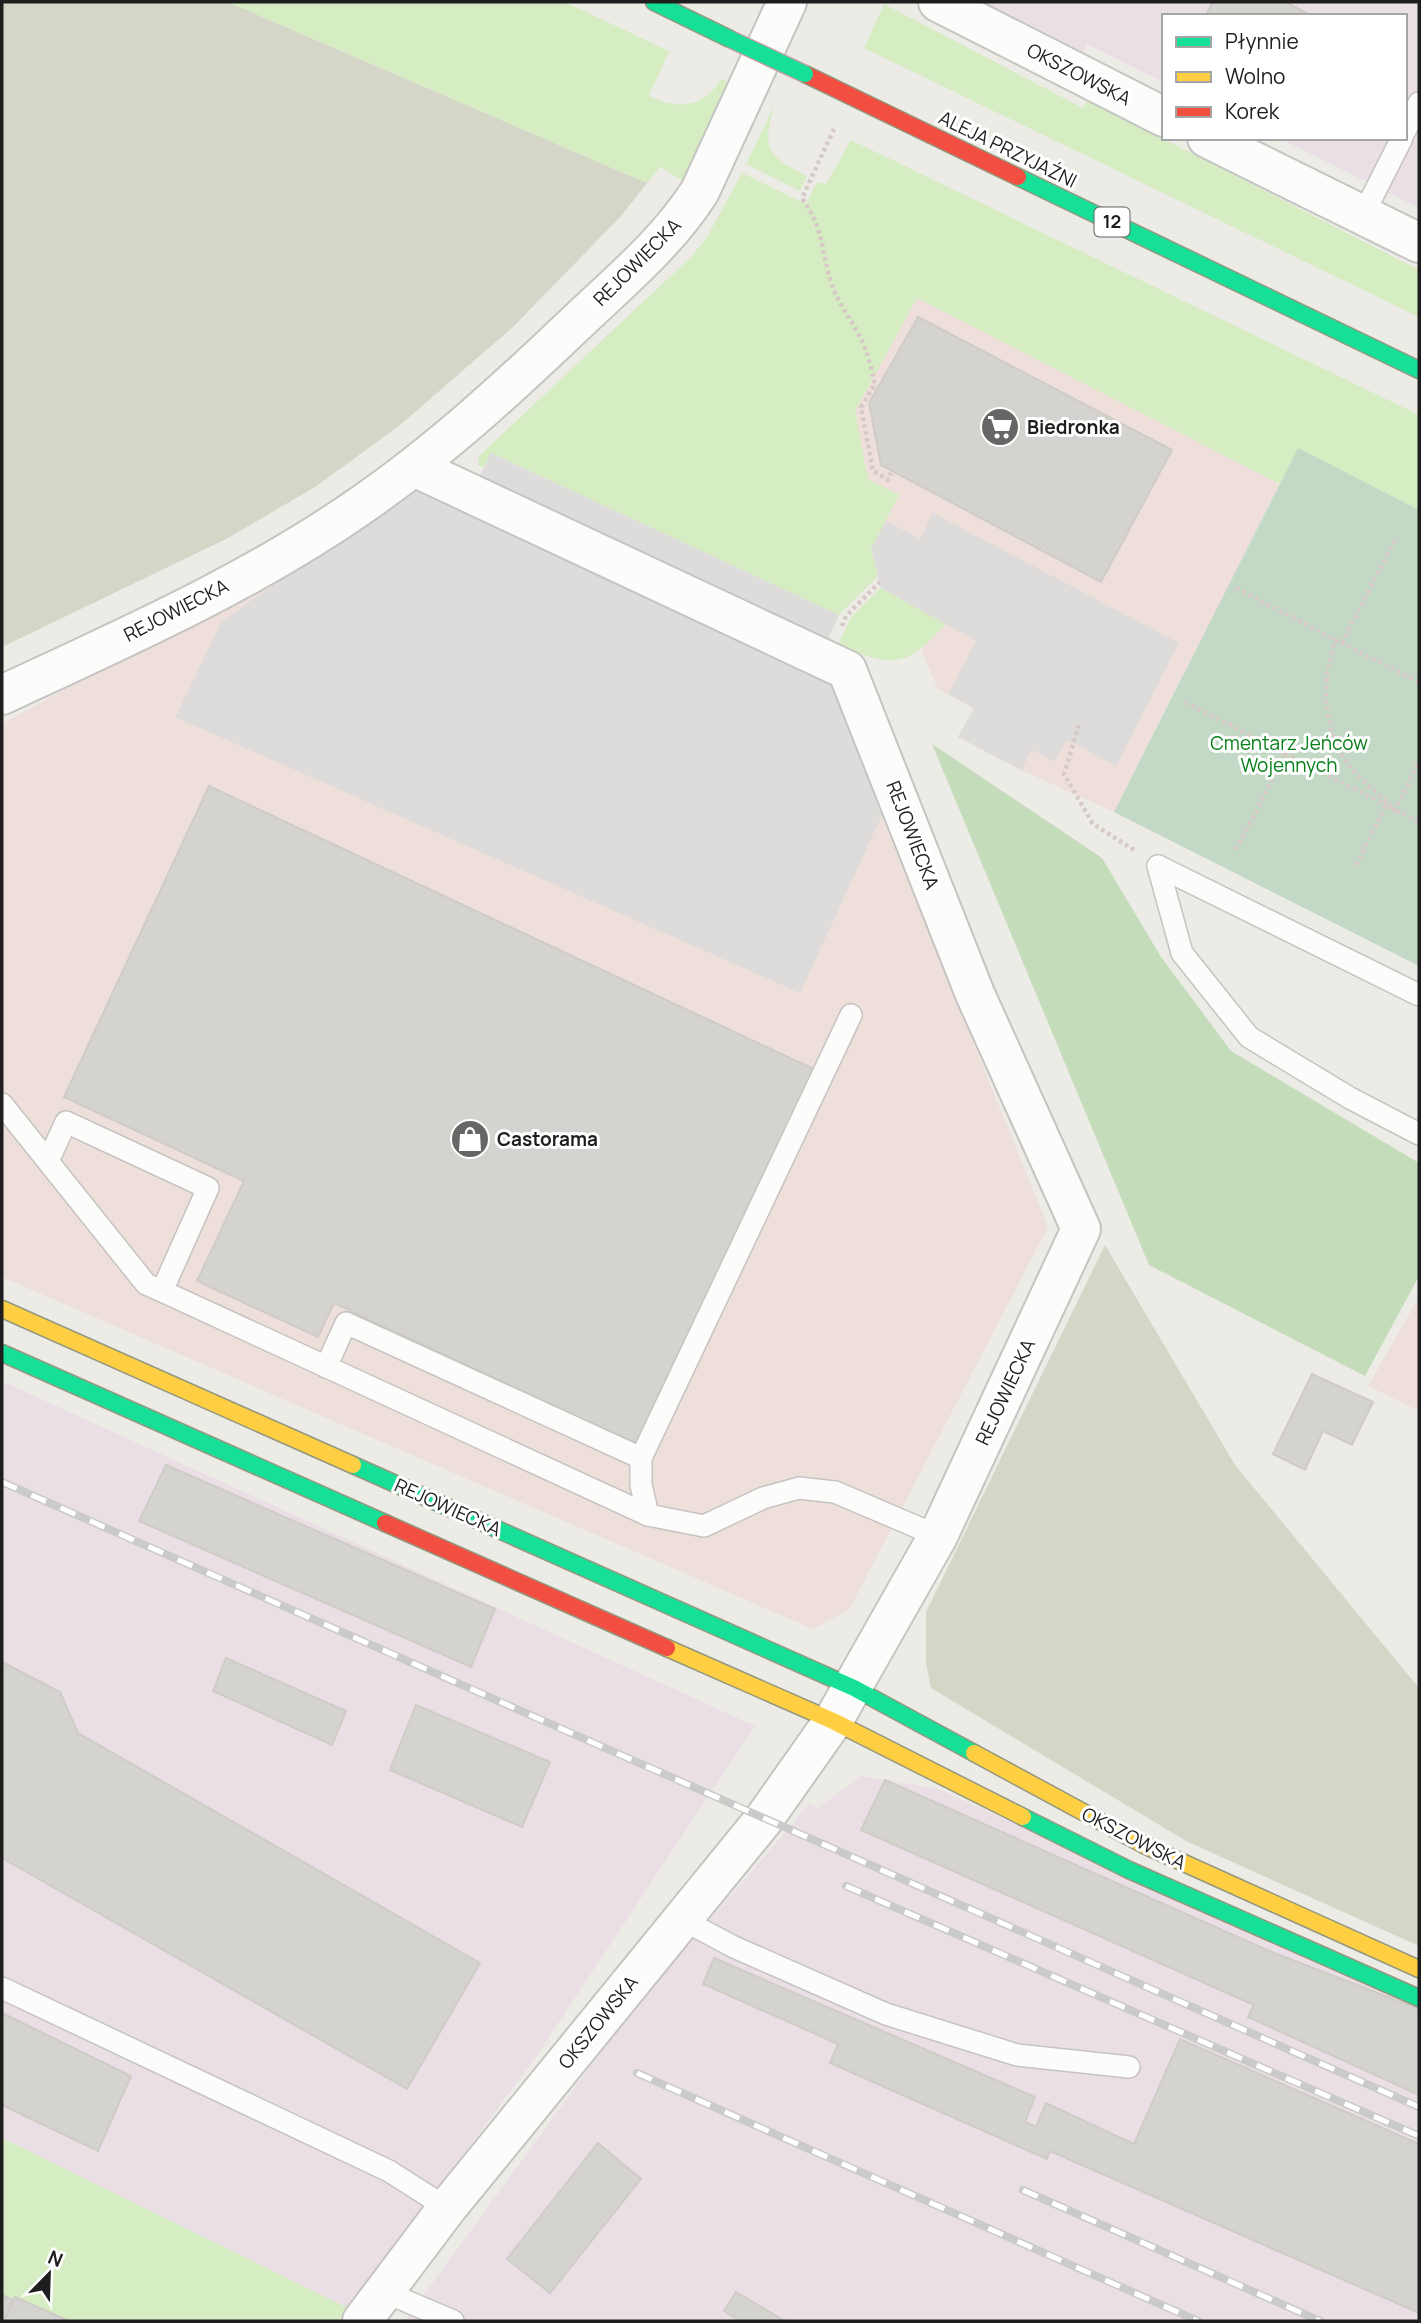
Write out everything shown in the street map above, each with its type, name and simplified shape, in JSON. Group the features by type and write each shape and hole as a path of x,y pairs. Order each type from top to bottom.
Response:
{"main road":[{"name":"ALEJA PRZYJAŹNI","path":"654,2 1419,370"},
{"name":"REJOWIECKA","path":"2,1309 854,1688"},
{"name":"REJOWIECKA","path":"2,1353 833,1721"},
{"name":"OKSZOWSKA","path":"854,1688 1144,1845 1419,1969"},
{"name":"OKSZOWSKA","path":"833,1721 1129,1870 1419,1998"}],"street":[{"name":"REJOWIECKA","path":"2,695 120,639 271,561 362,505 414,467 541,357 680,219 700,191 787,2"},
{"name":"OKSZOWSKA","path":"938,2 1162,116"},
{"path":"1211,140 1419,243"},
{"name":"REJOWIECKA","path":"414,467 847,670 975,994 1081,1229 938,1536 854,1688"},
{"name":"OKSZOWSKA","path":"373,2307 447,2208 764,1819 854,1688"}],"lane":[{"path":"1407,127 1419,103"},
{"path":"1363,215 1401,140"},
{"path":"1158,866 1419,995"},
{"path":"1158,866 1182,953 1249,1037 1350,1098 1419,1134"},
{"path":"648,1515 641,1485 641,1458 851,1015"},
{"path":"2,1104 146,1284 648,1515 704,1526 763,1498 799,1488 835,1492 938,1536"},
{"path":"48,1161 66,1122 208,1188 162,1291"},
{"path":"326,1367 346,1323 641,1458"},
{"path":"681,1919 734,1947 886,2014 1017,2055 1129,2067"},
{"path":"2,1988 389,2171 447,2208"},
{"path":"373,2307 453,2321"}],"path":[{"path":"837,122 802,198 815,216 825,245 831,281 842,311 861,337 871,367 874,384 861,407 873,471 888,480 891,473"},
{"path":"1395,540 1329,658 1325,707 1345,759 1395,810"},
{"path":"838,634 846,616 880,582"},
{"path":"1236,589 1419,682"},
{"path":"1185,702 1419,822"},
{"path":"1079,725 1065,774 1093,824 1158,866"},
{"path":"1236,850 1286,753"},
{"path":"1395,810 1419,761"},
{"path":"1356,864 1386,805"}],"shaded area":[{"path":"2,2 228,2 647,183 621,216 513,327 399,426 315,487 226,539 2,647"},
{"path":"979,2 1419,2 1419,208 1283,140 1407,140 1407,14 1162,14 1162,81 1087,44 1082,56"},
{"path":"917,297 1280,484 1114,812 1021,770 958,737 974,708 938,689 921,650 945,624 881,588 855,411"},
{"path":"491,453 839,615 816,666 838,677 879,811 883,813 800,993 175,717 222,621 421,482 467,503"},
{"path":"421,494 828,685 1048,1227 849,1610 813,1629 2,1277 2,724"},
{"path":"933,513 1179,643 1116,766 1067,740 1055,762 1032,750 1021,770 958,737 974,708 948,694 976,641 881,588 871,549 886,521 920,539"},
{"path":"1105,1245 1235,1465 1419,1688 1419,1946 1188,1842 931,1688 926,1663 926,1612"},
{"path":"1419,1297 1419,1411 1368,1386"},
{"path":"6,1383 755,1726 533,2061 348,2308 2,2138 2,1385"},
{"path":"861,1776 936,1788 1419,2004 1419,2321 405,2321 622,2023 810,1803 818,1808"}],"green space":[{"path":"228,2 565,2 669,51 649,96 670,103 690,104 707,96 721,79 733,84 685,182 660,167 647,183"},
{"path":"884,4 1083,108 1088,100 1419,270 1419,317 864,48"},
{"path":"775,104 768,141 783,163 807,176 800,191 746,164"},
{"path":"851,140 1419,415 1419,510 1298,449 1280,484 917,298 855,411 868,479 899,495 871,549 878,576 839,615 491,453 484,468 478,465 479,456 691,257 707,237 742,173 806,204 817,182 826,184"},
{"name":"Cmentarz Jeńców Wojennych","path":"1298,448 1419,510 1419,966 1114,812"},
{"path":"881,588 946,624 919,649 897,660 873,658 838,644 851,617"},
{"path":"932,744 1102,858 1161,957 1231,1051 1419,1163 1419,1276 1365,1376 1149,1265"},
{"path":"2,2138 348,2308 338,2321 2,2321"}],"building":[{"path":"1213,2 1286,2 1308,14 1206,14"},
{"name":"Biedronka","path":"918,317 1172,450 1101,582 881,465 869,403"},
{"name":"Castorama","path":"209,786 818,1071 642,1447 334,1303 318,1337 197,1281 244,1181 64,1097"},
{"path":"1312,1374 1373,1402 1352,1445 1323,1431 1305,1470 1273,1454"},
{"path":"166,1465 495,1609 471,1667 139,1521"},
{"path":"226,1658 346,1711 332,1745 213,1691"},
{"path":"2,1662 60,1692 78,1733 480,1963 407,2089 2,1858"},
{"path":"416,1705 550,1762 522,1827 390,1770"},
{"path":"885,1780 1272,1952 1419,2009 1419,2095 1248,2017 1254,2005 861,1830"},
{"path":"714,1958 1035,2097 1025,2122 1036,2127 1046,2103 1134,2144 1180,2039 1419,2144 1419,2313 1050,2151 1047,2159 830,2063 838,2044 703,1984"},
{"path":"2,2013 131,2076 98,2151 2,2105"},
{"path":"598,2143 641,2179 550,2293 507,2259"},
{"path":"736,2292 785,2321 741,2321 724,2311"},
{"path":"2,2295 13,2300 4,2321 2,2321"},
{"path":"15,2297 69,2321 4,2321"}],"railway":[{"path":"2,1482 1419,2107"},
{"path":"846,1886 1419,2136"},
{"path":"637,2073 1198,2321"},
{"path":"1023,2190 1320,2321"}],"traffic: fast":[{"path":"654,2 730,39"},
{"path":"730,39 805,74"},
{"path":"1018,177 1419,370"},
{"path":"2,1353 385,1523"},
{"path":"353,1465 854,1688 974,1753"},
{"path":"1023,1817 1129,1870 1419,1998"}],"traffic: slow":[{"path":"2,1309 353,1465"},
{"path":"667,1648 833,1721 1023,1817"},
{"path":"974,1753 1144,1845 1419,1969"}],"traffic: jam":[{"path":"805,74 1018,177"},
{"path":"385,1523 667,1648"}],"place":[{"name":"Biedronka","path":"1000,427"},
{"name":"Castorama","path":"470,1139"}]}
